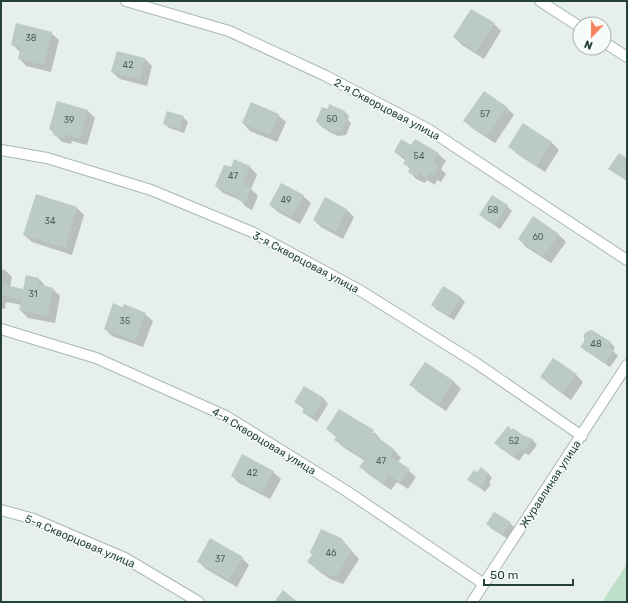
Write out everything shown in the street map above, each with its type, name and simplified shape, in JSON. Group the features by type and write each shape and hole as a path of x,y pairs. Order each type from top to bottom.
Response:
{"street":[{"name":"2-я Скворцовая улица","path":"126,1 229,30 333,79 428,129 627,260"},
{"path":"540,1 572,22"},
{"path":"612,47 627,57"},
{"name":"3-я Скворцовая улица","path":"1,150 47,158 152,190 252,232 361,291 476,363 582,436"},
{"name":"4-я Скворцовая улица","path":"1,329 96,358 226,416 346,490 484,584"},
{"name":"Журавлиная улица","path":"472,602 582,436 627,365"},
{"name":"5-я Скворцовая улица","path":"1,510 34,519 125,558 199,602"}],"green space":[{"path":"627,564 627,602 602,602"}],"building":[{"path":"471,9 495,23 476,52 453,37"},
{"path":"16,23 52,32 44,65 18,59 21,47 11,45"},
{"path":"117,51 145,58 140,79 111,72"},
{"path":"484,91 507,107 487,137 463,121"},
{"path":"57,101 88,110 80,139 65,134 64,138 53,135 54,131 49,129"},
{"path":"251,102 279,114 270,135 242,123"},
{"path":"329,104 345,111 343,116 347,118 342,131 333,132 323,128 316,121 322,107 328,109"},
{"path":"167,111 184,116 179,129 163,124"},
{"path":"523,123 552,142 537,166 508,147"},
{"path":"401,139 411,145 415,139 439,153 433,163 439,166 434,176 430,173 427,178 419,173 417,177 408,172 410,167 403,164 406,159 394,152"},
{"path":"619,153 627,158 627,181 608,169"},
{"path":"234,159 250,166 243,184 251,188 245,203 238,200 237,196 215,186 224,165 231,167"},
{"path":"281,183 304,195 292,217 269,205"},
{"path":"36,194 77,207 65,248 23,235"},
{"path":"492,195 508,205 495,225 479,215"},
{"path":"325,197 347,209 336,232 313,220"},
{"path":"533,216 559,234 543,257 518,239"},
{"path":"26,275 39,278 38,284 53,288 48,316 19,310 22,300 1,295 1,284 23,289"},
{"path":"443,286 461,297 449,316 431,305"},
{"path":"113,303 122,307 124,304 146,313 135,341 104,329"},
{"path":"592,330 611,342 608,347 614,350 605,363 580,347 584,342 584,334"},
{"path":"553,358 577,374 563,393 540,377"},
{"path":"425,362 454,381 439,404 409,385"},
{"path":"304,386 324,398 312,418 302,412 304,408 294,402"},
{"path":"339,409 374,430 372,433 395,450 390,456 410,469 400,483 389,475 383,484 359,467 365,459 334,440 337,436 326,429"},
{"path":"508,426 512,430 513,428 523,435 533,439 524,451 520,449 514,457 494,443"},
{"path":"242,454 274,471 262,493 231,476"},
{"path":"481,467 488,473 480,488 467,480 474,470 477,472"},
{"path":"494,512 511,522 503,535 486,524"},
{"path":"321,529 341,538 352,551 336,577 322,572 307,562 312,555 310,552"},
{"path":"210,538 243,557 229,580 197,562"},
{"path":"283,590 298,602 274,602"}]}
